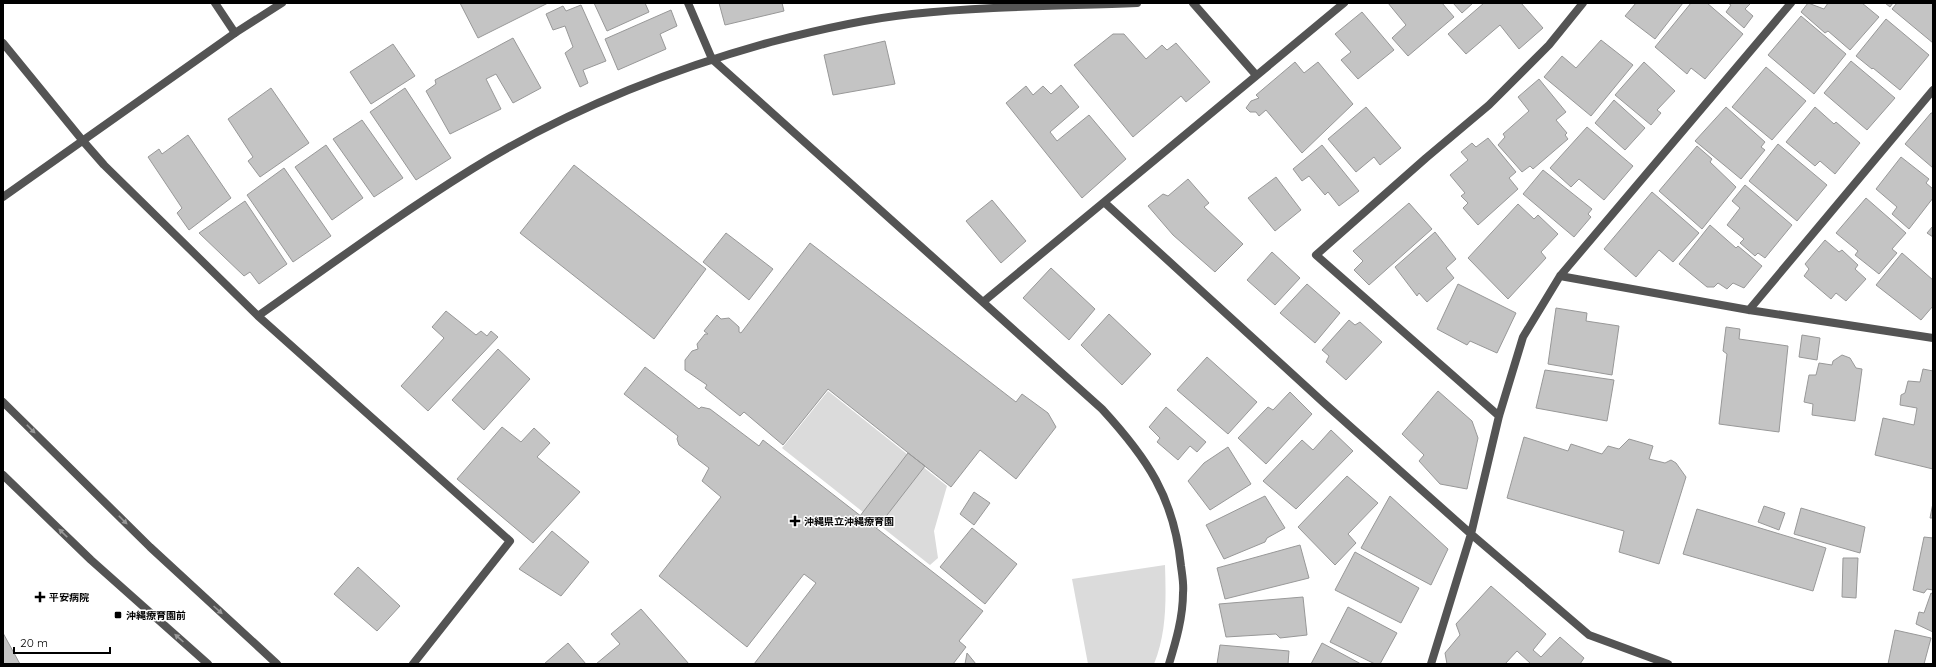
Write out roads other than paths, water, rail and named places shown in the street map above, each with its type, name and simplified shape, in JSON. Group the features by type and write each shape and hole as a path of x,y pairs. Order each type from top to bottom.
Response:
{"street":[{"path":"215,3 235,33"},
{"path":"3,196 235,33 282,3"},
{"path":"688,3 712,59 1102,409 1132,442 1153,473 1169,508 1179,551 1184,592 1180,627 1169,664"},
{"path":"258,316 381,229 473,169 553,124 630,89 712,59 818,30 911,14 1013,7 1137,3"},
{"path":"1193,3 1256,75"},
{"path":"983,302 1344,3"},
{"path":"1498,416 1316,255 1426,158 1489,105 1549,45 1583,3"},
{"path":"1431,664 1471,534 1498,416 1523,337 1560,276 1791,3"},
{"path":"3,43 83,141 122,183 258,316 510,541 413,664"},
{"path":"1749,310 1933,90"},
{"path":"1104,202 1324,403 1471,534 1589,635 1668,664"},
{"path":"1560,276 1749,310 1933,338"},
{"path":"3,402 150,547 278,664"},
{"path":"3,475 92,560 208,664"}],"place":[{"name":"沖縄県立沖縄療育園","path":"795,521"},
{"name":"平安病院","path":"40,597"},
{"name":"沖縄療育園前","path":"118,615"}]}
